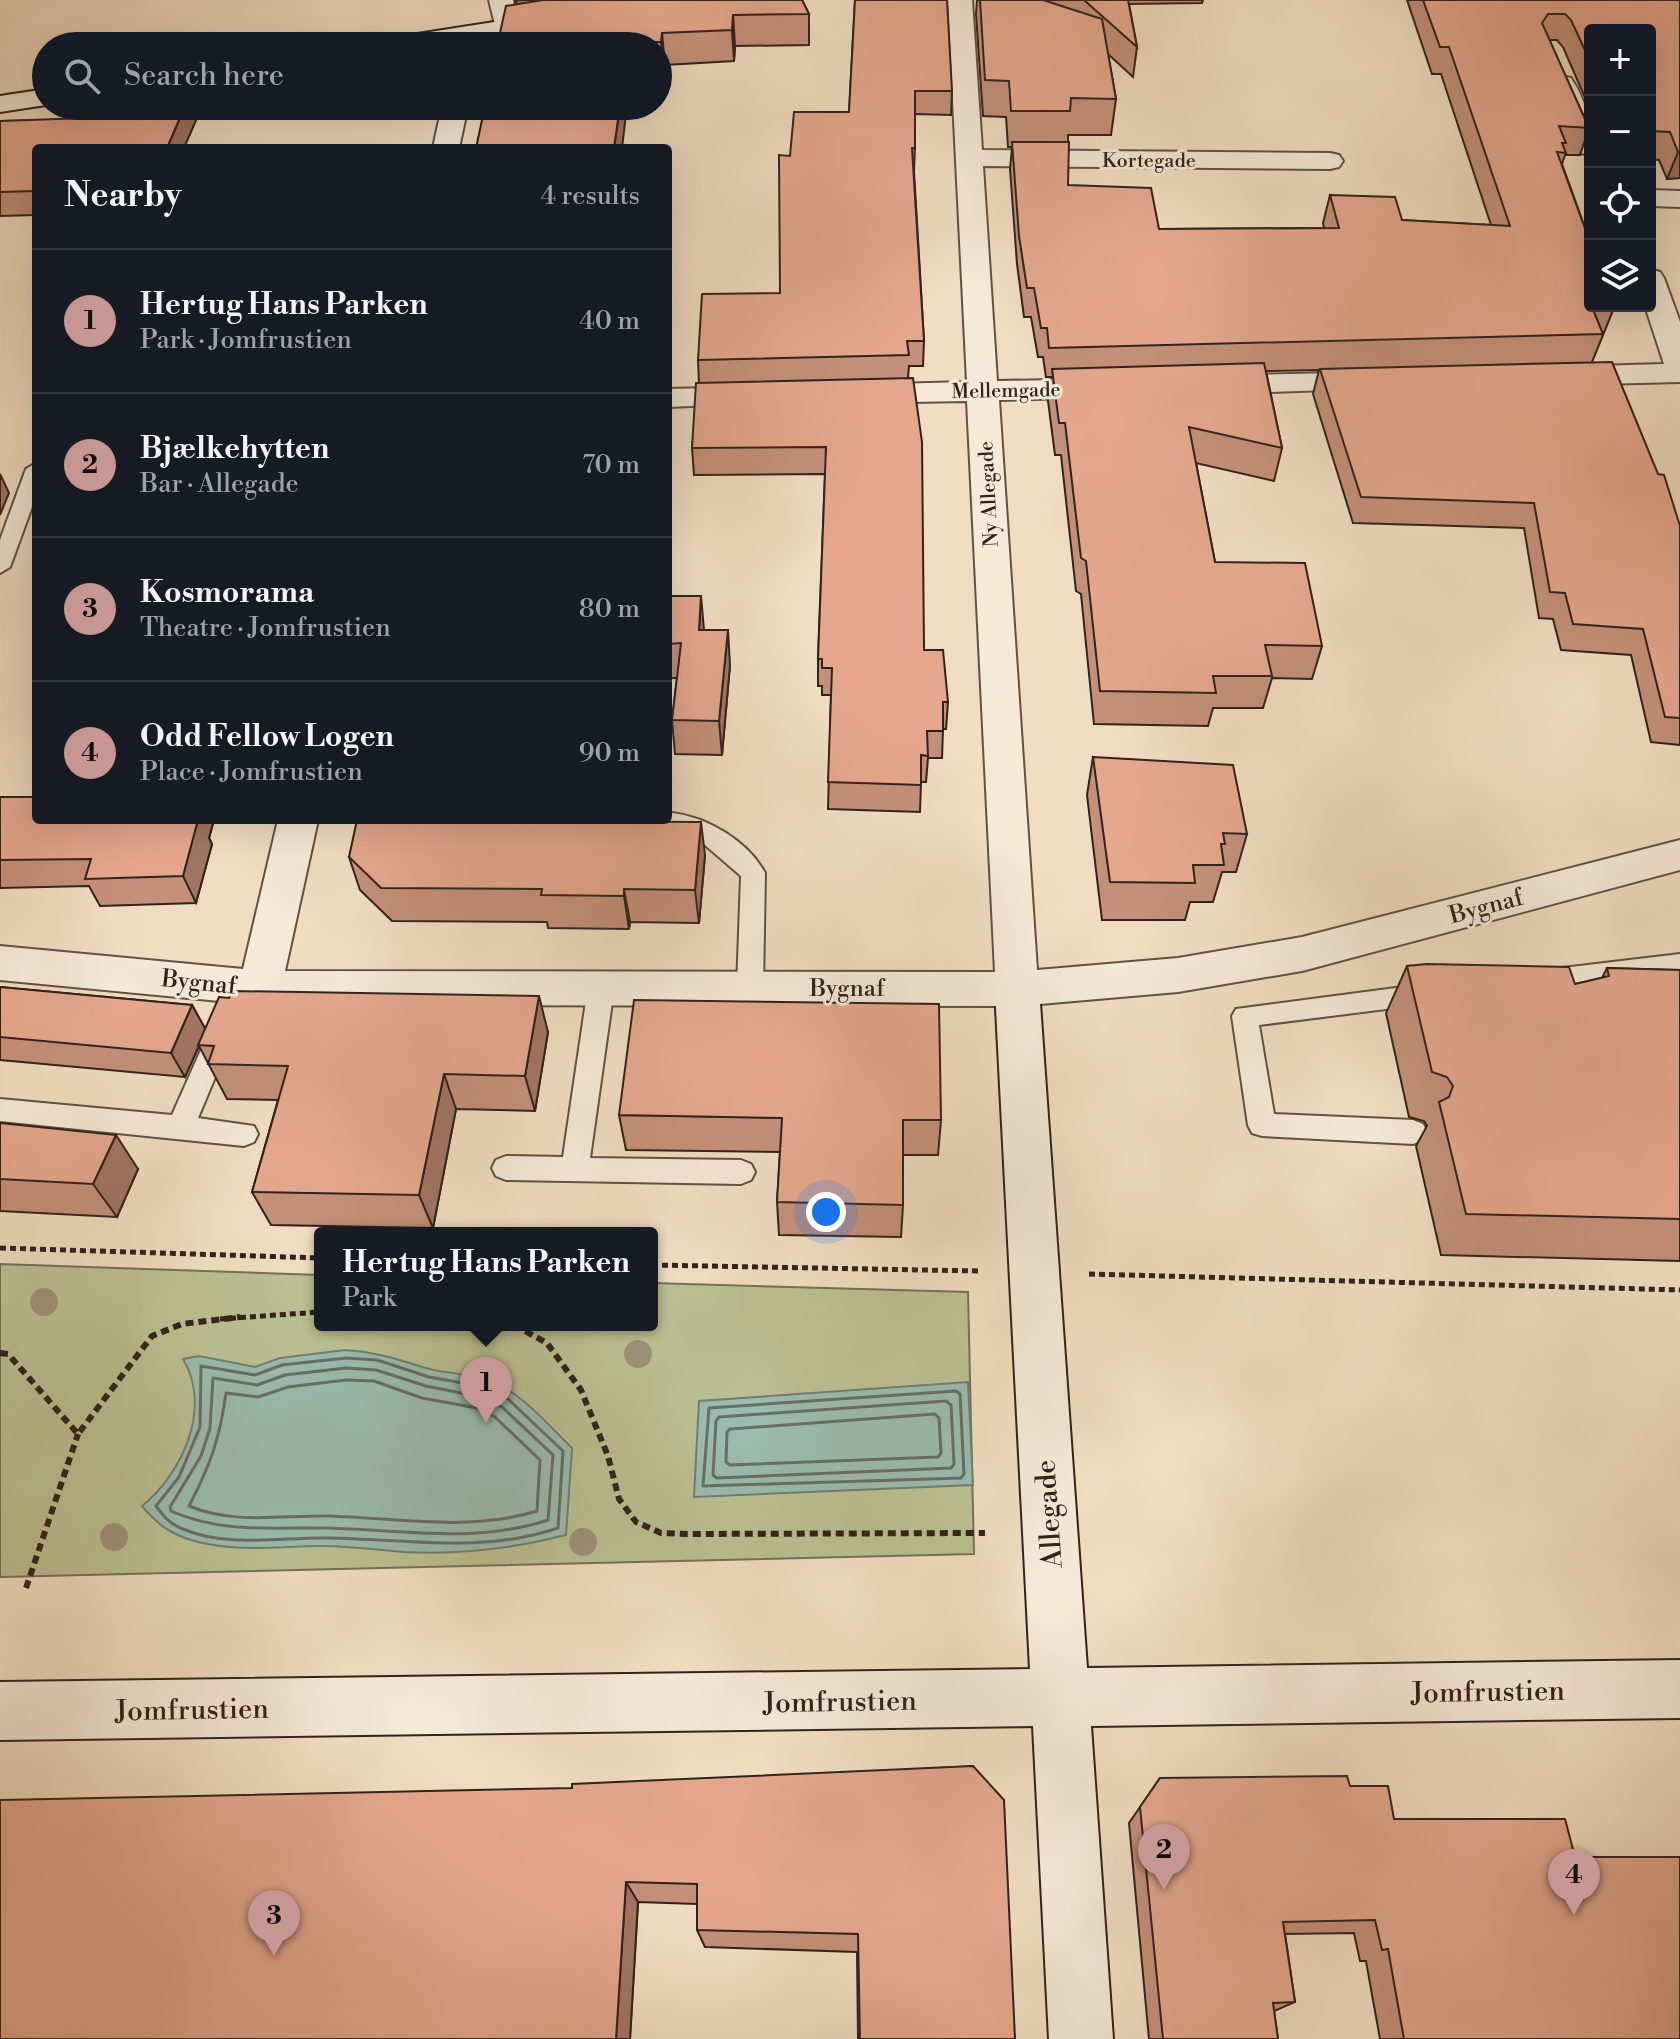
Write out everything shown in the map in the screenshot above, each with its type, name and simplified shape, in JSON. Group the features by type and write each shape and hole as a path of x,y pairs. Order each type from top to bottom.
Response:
{"street":[{"path":"501,0 505,28"},
{"path":"493,32 681,0"},
{"name":"Ny Allegade","path":"960,0 1017,989"},
{"path":"1553,61 1584,133"},
{"path":"0,104 32,99"},
{"path":"447,144 452,120"},
{"name":"Kortegade","path":"969,158 1330,161"},
{"path":"1656,198 1680,199"},
{"path":"1656,295 1680,365"},
{"path":"1521,377 1680,373"},
{"path":"1189,386 1410,380"},
{"name":"Mellemgade","path":"825,395 1141,387"},
{"path":"672,398 778,396"},
{"path":"250,987 297,824"},
{"name":"Bygnaf","path":"0,963 250,987 1017,989 1178,975 1302,954 1680,855"},
{"name":"Allegade","path":"1017,989 1081,2039"},
{"name":"Jomfrustien","path":"0,1711 1680,1689"}],"lane":[{"path":"0,567 32,480"},
{"path":"672,822 684,822 731,850 753,873 750,988"},
{"path":"1509,985 1680,964"},
{"path":"180,1128 250,987"},
{"path":"575,1169 601,988"},
{"path":"1413,1132 1262,1125 1245,1016 1447,992"},
{"path":"0,1110 244,1134"},
{"path":"506,1168 741,1172"}],"path":[{"path":"0,1248 314,1258"},
{"path":"658,1265 1680,1290"},
{"path":"26,1588 78,1434 154,1333 201,1321 267,1313 314,1312"},
{"path":"525,1331 547,1343 581,1390 608,1456 619,1499 636,1522 661,1533 985,1533"},
{"path":"0,1353 8,1354 78,1434"}],"green space":[{"path":"0,1264 314,1275 314,1331 658,1331 658,1283 968,1292 974,1554 0,1577"}],"water":[{"path":"345,1350 478,1377 498,1384 521,1399 572,1448 566,1535 526,1544 444,1553 334,1546 237,1548 202,1543 178,1535 142,1506 170,1476 189,1438 195,1398 183,1359 199,1356 255,1367 280,1358"},
{"path":"968,1382 973,1485 694,1497 699,1401"}],"building":[{"path":"543,0 802,0 809,14 733,15 732,30 500,32 506,6"},
{"path":"855,0 947,0 952,91 915,91 915,148 912,148 924,341 907,341 909,355 698,360 702,294 780,293 779,155 790,156 794,112 849,112"},
{"path":"980,0 1043,0 1102,19 1116,99 1071,98 1070,111 1011,111 1009,81 985,80"},
{"path":"1084,0 1128,0 1137,47"},
{"path":"1423,0 1680,0 1678,152 1670,132 1656,131 1656,24 1584,24 1584,48 1565,14 1548,14 1542,23 1584,117 1584,128 1559,126 1566,143 1562,143 1566,153 1557,152 1584,226 1584,312 1594,312 1603,334 1049,348 1047,328 1041,328 1034,288 1027,288 1019,236 1012,142 1069,142 1068,185 1151,188 1159,229 1339,228 1330,195 1395,197 1402,220 1510,226 1449,47 1440,47"},
{"path":"179,120 169,144 32,144 32,191 0,192 0,121"},
{"path":"482,120 618,120 615,144 477,144"},
{"path":"1612,362 1658,474 1664,475 1680,526 1680,718 1665,717 1643,629 1573,624 1565,593 1550,592 1534,503 1361,497 1320,369"},
{"path":"1264,363 1282,448 1189,427 1215,562 1305,563 1322,646 1265,645 1272,676 1213,676 1216,693 1100,691 1086,561 1081,558 1065,423 1059,423 1052,369"},
{"path":"913,378 922,442 924,650 943,650 948,702 943,702 943,731 927,731 928,756 921,755 921,785 828,782 832,668 822,668 822,659 818,659 826,447 692,448 696,383"},
{"path":"672,596 701,596 699,630 728,630 719,721 672,720 681,643 672,644"},
{"path":"1093,757 1233,765 1247,834 1223,833 1224,865 1193,865 1195,883 1110,882"},
{"path":"0,797 32,797 32,824 197,824 183,876 85,879 91,859 0,860"},
{"path":"701,822 695,890 624,889 624,896 541,895 542,889 381,888 349,857 356,824"},
{"path":"1407,966 1569,967 1575,984 1609,976 1607,968 1680,970 1680,1219 1466,1214 1439,1102 1449,1097 1453,1086 1447,1077 1432,1072"},
{"path":"0,987 192,1005 171,1053 0,1037"},
{"path":"232,991 539,996 525,1076 444,1074 419,1195 252,1192 288,1066 208,1064 214,1046 198,1045 219,997 229,998"},
{"path":"634,1000 939,1004 941,1120 903,1120 903,1205 777,1202 782,1118 619,1115"},
{"path":"0,1123 116,1135 93,1184 0,1179"},
{"path":"973,1766 1004,1800 1015,2039 860,2039 858,1934 697,1930 697,1884 626,1882 616,2039 0,2039 0,1800 572,1788 572,1784"},
{"path":"1347,1776 1350,1786 1388,1786 1394,1819 1565,1819 1575,1857 1680,1857 1680,2039 1404,2039 1388,1949 1382,1950 1375,1920 1283,1922 1295,2002 1273,2003 1278,2039 1163,2039 1140,1807 1160,1778"}],"place":[{"name":"Hertug Hans Parken","path":"486,1423"},
{"name":"Bjælkehytten","path":"1164,1890"},
{"name":"Odd Fellow Logen","path":"1574,1915"},
{"name":"Kosmorama","path":"274,1956"}]}
